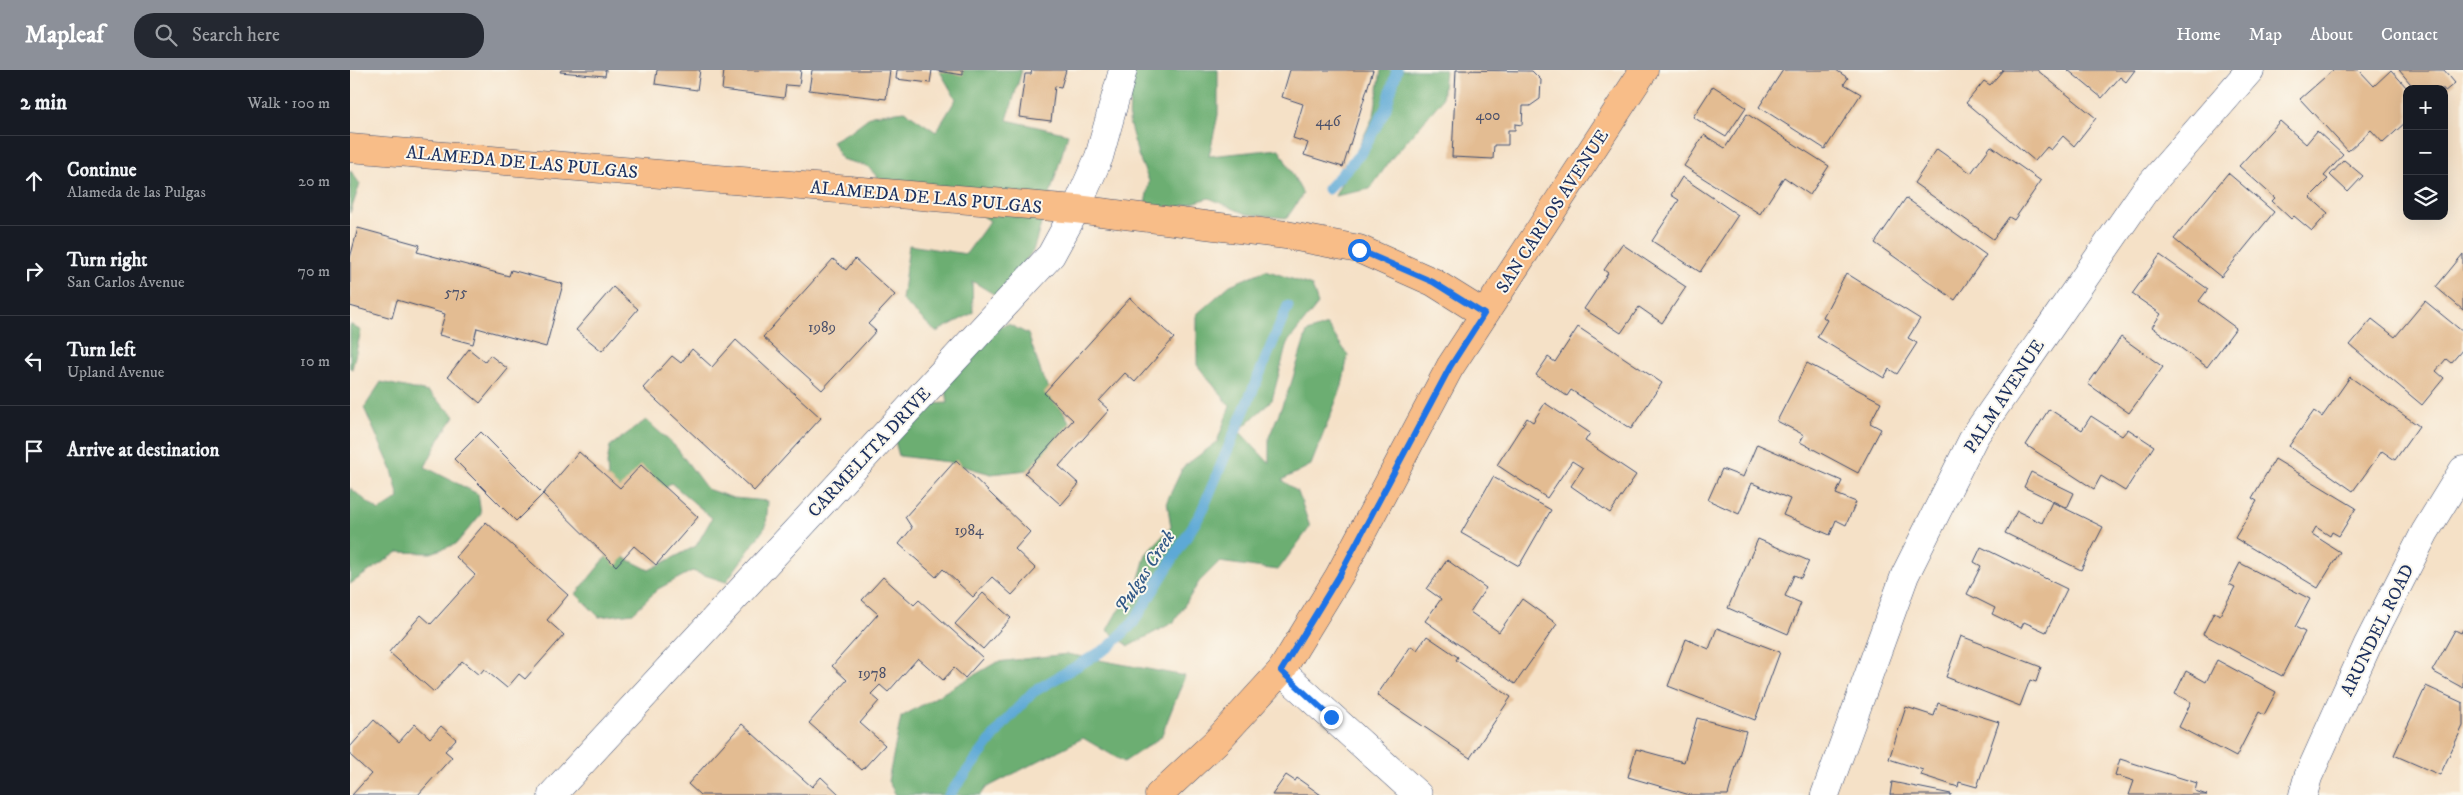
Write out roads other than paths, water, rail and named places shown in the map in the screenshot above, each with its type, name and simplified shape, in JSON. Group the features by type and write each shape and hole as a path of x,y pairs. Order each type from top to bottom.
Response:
{"main road":[{"name":"SAN CARLOS AVENUE","path":"1158,795 1217,741 1281,671 1339,576 1450,367 1644,70"},
{"name":"ALAMEDA DE LAS PULGAS","path":"350,148 1076,210 1286,235 1359,250 1433,282 1484,314"}],"street":[{"name":"CARMELITA DRIVE","path":"552,795 1051,255 1076,210 1099,157 1123,70"},
{"name":"PALM AVENUE","path":"1825,795 1905,575 1974,437 2144,192 2250,70"},
{"name":"ARUNDEL ROAD","path":"2303,795 2308,778 2368,644 2425,532 2463,470"},
{"path":"1281,671 1418,795"}],"waterway":[{"name":"Pulgas Creek","path":"1328,189 1362,152 1386,108 1397,70"},
{"name":"Pulgas Creek","path":"949,795 1004,723 1033,692 1109,647 1133,623 1201,513 1288,306"}]}
